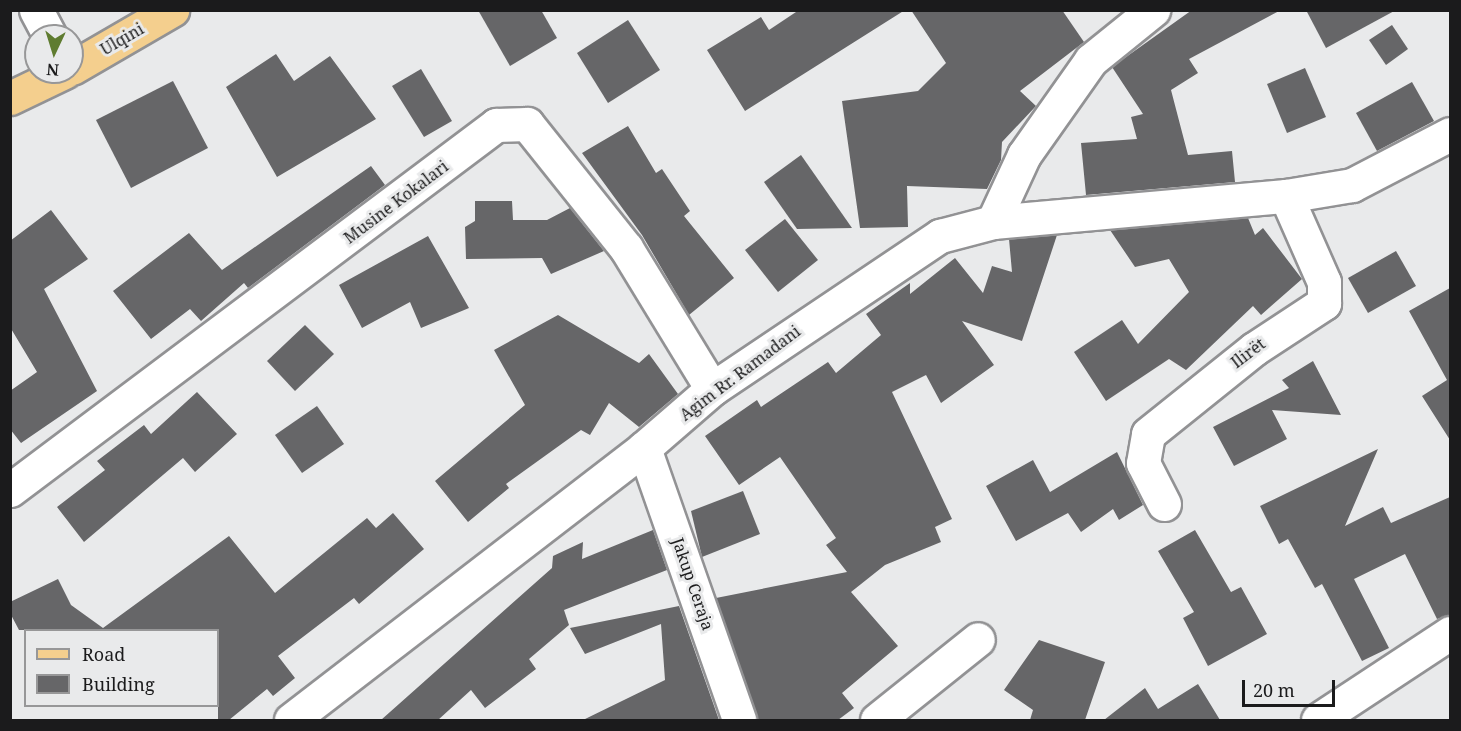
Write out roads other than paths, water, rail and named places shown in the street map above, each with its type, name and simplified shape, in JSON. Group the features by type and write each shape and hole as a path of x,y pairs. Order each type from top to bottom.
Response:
{"main road":[{"name":"Ulqini","path":"84,61 172,10"},
{"path":"10,98 39,84"}],"street":[{"path":"36,10 44,24"},
{"path":"1153,10 1091,60 1024,155 993,222 1286,196 1370,179 1450,134"},
{"name":"Musine Kokalari","path":"10,490 496,125 526,124 626,248 712,389"},
{"name":"Ilirët","path":"1164,504 1143,463 1148,434 1254,349 1324,303 1324,282 1286,196"},
{"name":"Agim Rr. Ramadani","path":"291,720 644,448 712,389 909,252 940,236 993,222"},
{"name":"Jakup Ceraja","path":"644,448 739,720"},
{"path":"1318,720 1450,633"},
{"path":"877,720 978,639"}]}
